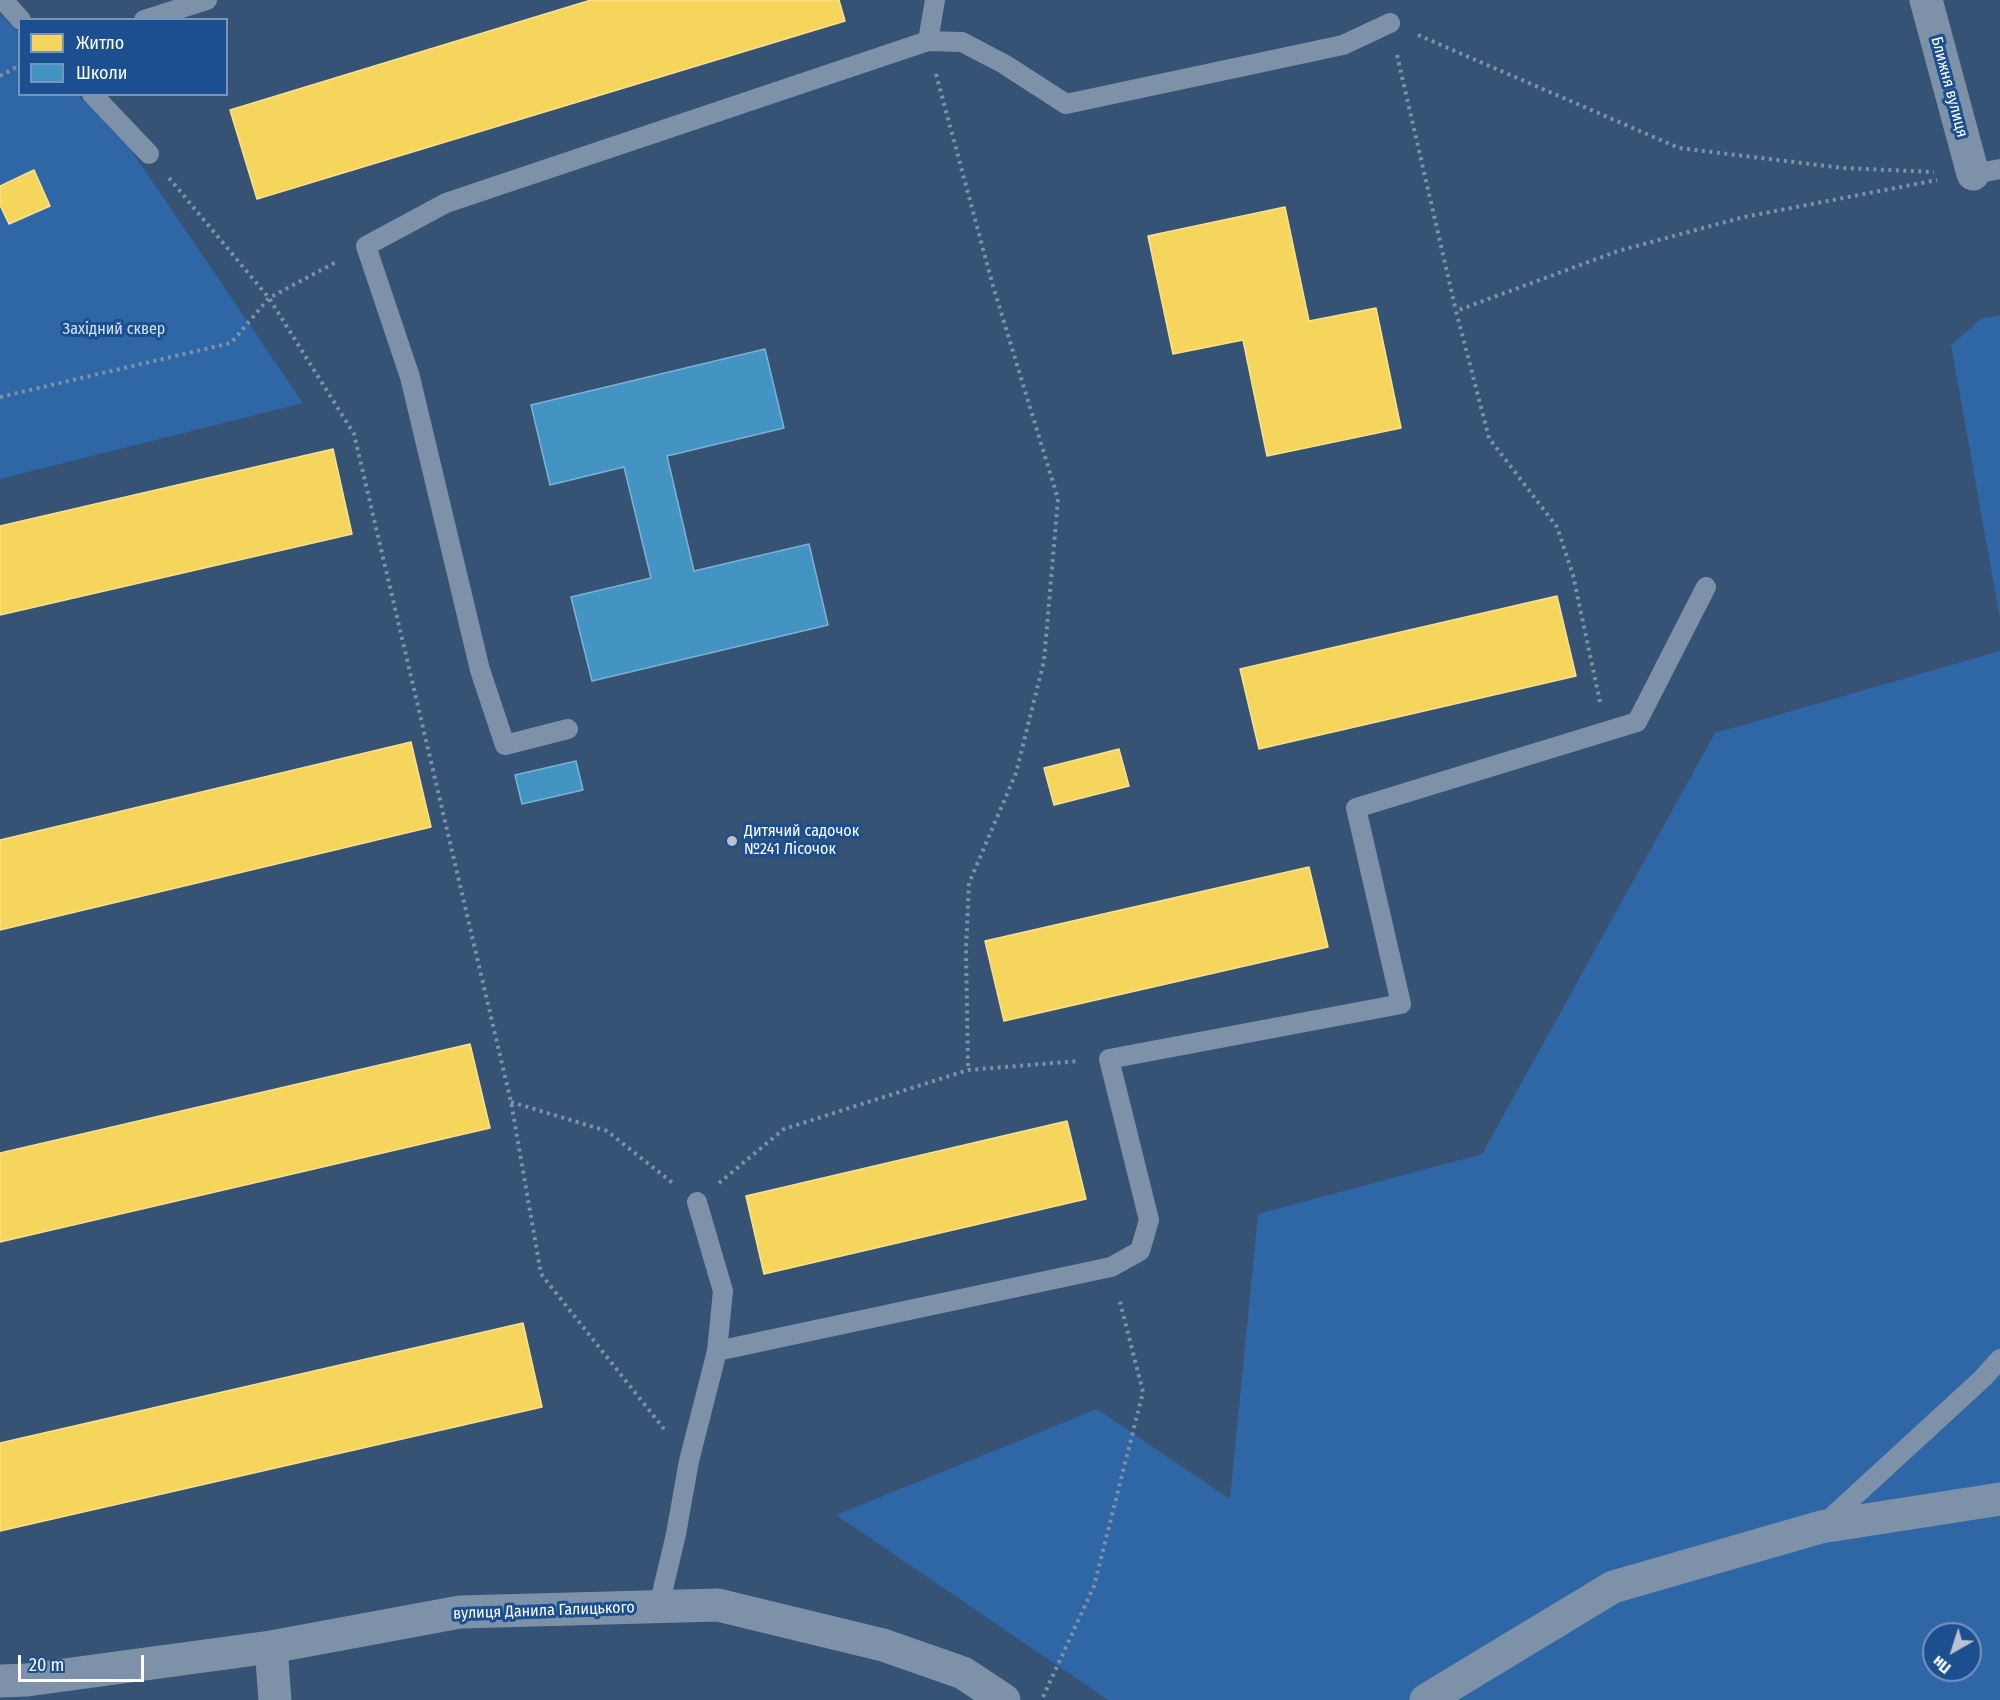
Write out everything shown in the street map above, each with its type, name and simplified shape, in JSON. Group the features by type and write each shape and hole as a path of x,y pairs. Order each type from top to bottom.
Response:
{"street":[{"name":"Ближня вулиця","path":"1926,0 1986,171"},
{"path":"1426,1700 1613,1587 1821,1527 2000,1499"},
{"name":"вулиця Данила Галицького","path":"0,1681 39,1678 271,1647 460,1612 718,1605 883,1645 963,1673 1004,1700"},
{"path":"271,1647 275,1700"}],"lane":[{"path":"3,0 19,18"},
{"path":"150,18 207,0"},
{"path":"928,41 935,0"},
{"path":"568,729 505,745 480,670 410,377 366,246 446,203 928,41 962,42 1004,64 1066,104 1343,45 1390,23"},
{"path":"94,96 149,154"},
{"path":"717,1350 1111,1267 1140,1251 1149,1220 1109,1059 1401,1004 1356,808 1637,722 1706,587"},
{"path":"659,1606 676,1534 689,1461 717,1350 723,1291 697,1202"},
{"path":"1821,1527 1983,1378 2000,1359"}],"path":[{"path":"1390,23 1679,148 1843,168 1986,171"},
{"path":"1390,23 1456,311 1489,438 1557,527 1573,574 1607,731"},
{"path":"928,41 993,286 1058,499 1044,661 1016,774 969,883 966,949 968,1070"},
{"path":"0,75 18,66"},
{"path":"149,154 269,298 354,434 511,1102 541,1274 689,1461"},
{"path":"1456,311 1618,250 1744,217 1986,171"},
{"path":"0,397 231,343 269,298 366,246"},
{"path":"511,1102 607,1131 697,1202 784,1129 968,1070 1109,1059"},
{"path":"1042,1700 1094,1587 1143,1392 1111,1267"}],"green space":[{"name":"Західний сквер","path":"0,13 18,32 18,96 79,96 131,150 303,403 0,479"},
{"path":"2000,315 2000,619 1951,345 1981,319"},
{"path":"2000,651 2000,1700 1108,1700 836,1515 1097,1409 1230,1499 1258,1214 1482,1154 1715,733"}],"building: Житло":[{"path":"591,0 839,0 845,21 257,199 230,110"},
{"path":"34,170 50,206 9,224 0,205 0,186"},
{"path":"1285,207 1309,321 1376,308 1401,428 1267,456 1243,340 1173,354 1148,236"},
{"path":"333,449 352,534 0,615 0,526"},
{"path":"1557,596 1576,676 1259,749 1240,669"},
{"path":"411,742 431,827 0,930 0,840"},
{"path":"1119,749 1129,786 1054,805 1044,768"},
{"path":"1309,867 1328,947 1004,1021 985,941"},
{"path":"470,1044 490,1128 0,1242 0,1153"},
{"path":"1067,1121 1086,1199 764,1274 746,1196"},
{"path":"523,1323 542,1407 0,1531 0,1443"}],"building: Школи":[{"path":"765,349 784,428 667,456 694,571 809,544 828,625 592,681 571,597 651,578 624,467 550,485 531,405"},
{"path":"576,761 583,790 522,804 515,775"}],"place":[{"name":"Дитячий садочок №241 Лісочок","path":"732,841"}]}
